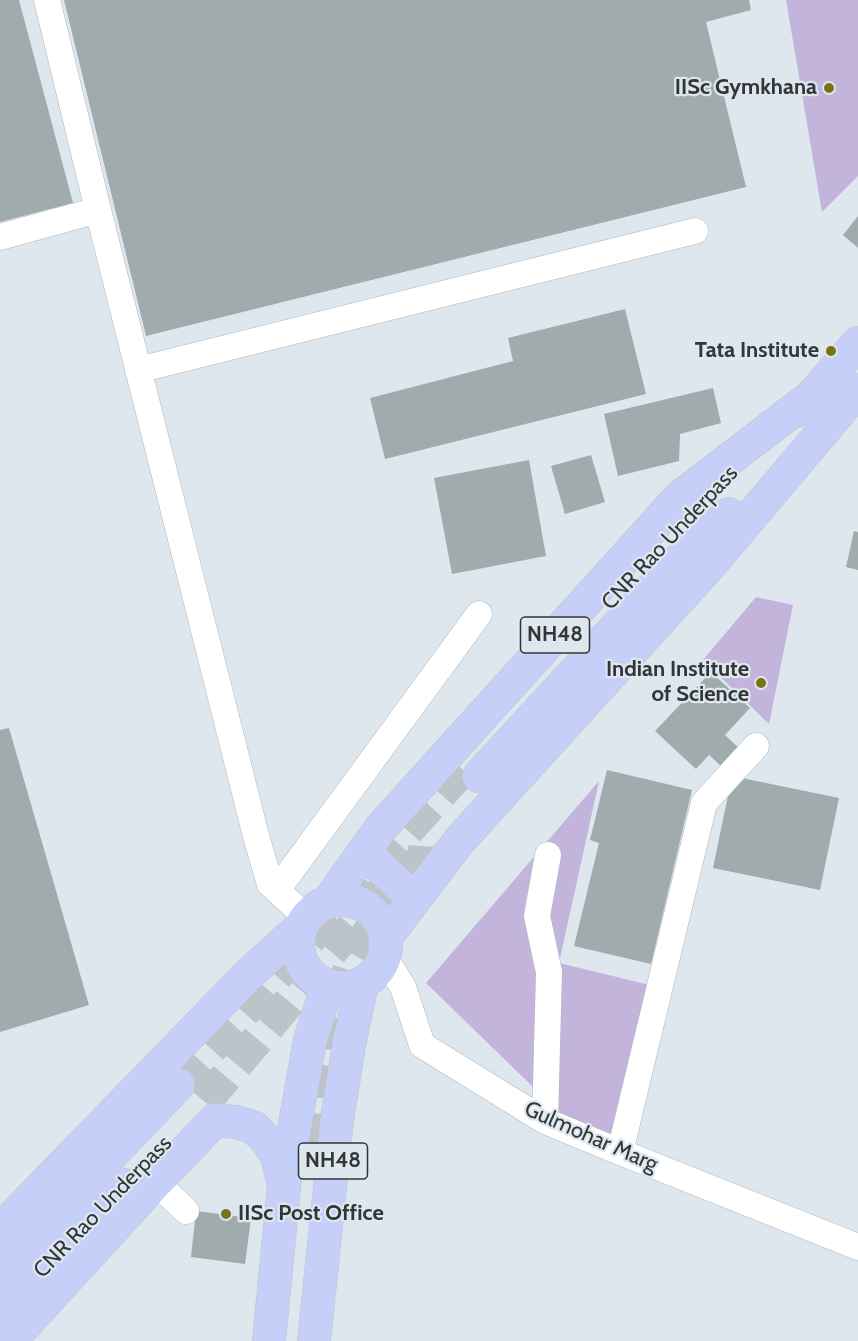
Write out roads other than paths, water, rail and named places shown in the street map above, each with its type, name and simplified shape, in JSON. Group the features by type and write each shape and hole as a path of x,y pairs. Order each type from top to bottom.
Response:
{"highway":[{"name":"NH48","path":"314,1341 337,1120 349,1045 375,964 414,899 460,840 710,565 824,405 858,343"},
{"name":"NH48","path":"312,915 380,829 680,497 824,405 858,390"},
{"name":"CNR Rao Underpass","path":"472,772 669,570 824,405"},
{"path":"364,852 414,899"},
{"path":"0,1230 249,974 312,915 335,900 349,900 362,904 374,912 382,923 375,964 349,987 328,985 311,975 303,964 299,950 299,936 312,915"},
{"name":"NH48","path":"269,1341 284,1186 310,1040 328,985"},
{"name":"CNR Rao Underpass","path":"0,1271 178,1085"},
{"name":"CNR Rao Underpass","path":"0,1312 205,1102"},
{"path":"10,1341 215,1120 236,1122 253,1127 263,1136 277,1155 284,1186"},
{"path":"295,1341 315,1175"}],"lane":[{"path":"47,0 256,836 270,884 312,915"},
{"path":"0,237 98,210"},
{"path":"138,370 695,231"},
{"path":"277,890 480,614"},
{"path":"620,1152 704,803 756,746"},
{"path":"539,1117 549,972 537,916 548,855"},
{"name":"Gulmohar Marg","path":"375,964 403,987 422,1045 539,1117 620,1152 858,1247"},
{"path":"153,1185 163,1189 186,1211"}],"tunnel":[{"path":"178,1085 464,768"},
{"path":"318,1147 332,1025 340,995 353,960 368,933 424,855 425,841"},
{"path":"205,1102 393,878"}],"place":[{"name":"IISc Gymkhana","path":"829,88"},
{"name":"Tata Institute","path":"831,351"},
{"name":"Indian Institute of Science","path":"761,683"},
{"name":"IISc Post Office","path":"226,1214"}]}
